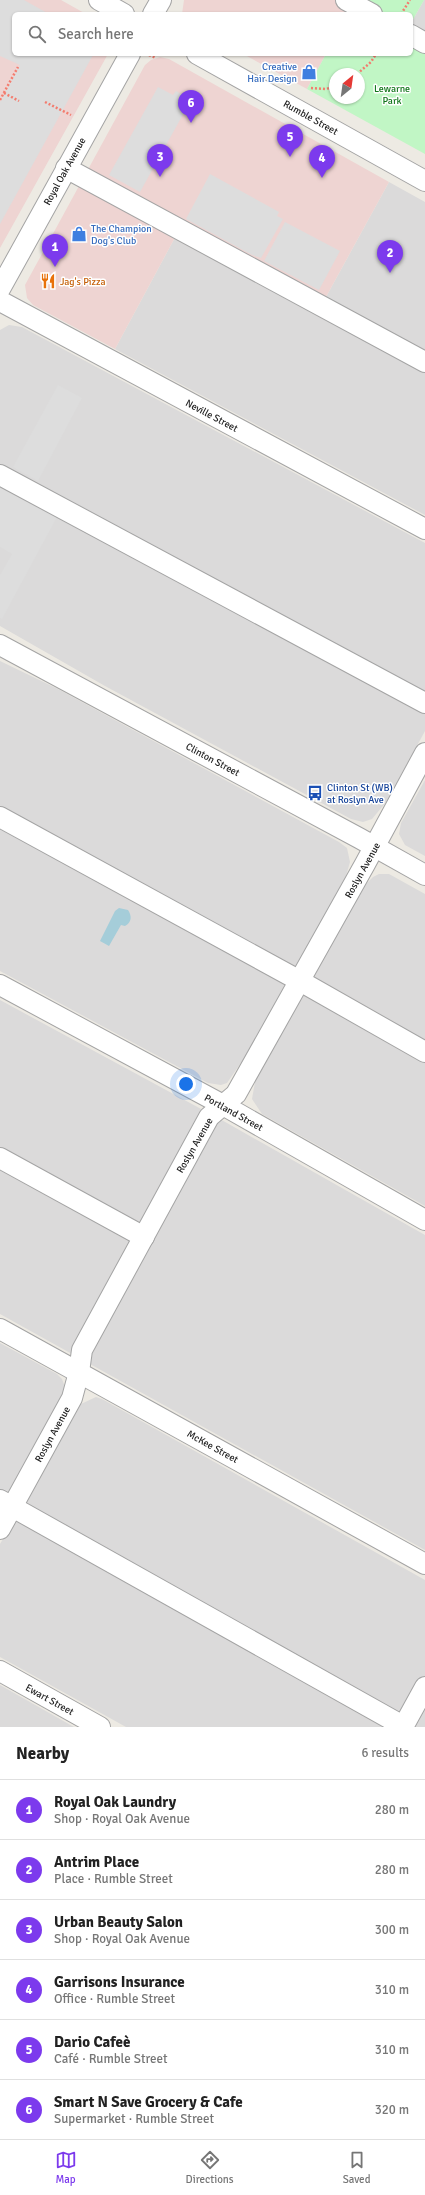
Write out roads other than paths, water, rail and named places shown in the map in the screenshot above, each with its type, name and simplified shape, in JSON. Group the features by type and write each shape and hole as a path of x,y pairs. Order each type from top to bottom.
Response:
{"street":[{"path":"99,0 120,12"},
{"path":"154,12 161,0"},
{"path":"346,0 368,12"},
{"path":"413,36 425,43"},
{"name":"Royal Oak Avenue","path":"0,289 129,56"},
{"name":"Rumble Street","path":"201,56 425,180"},
{"path":"66,168 425,362"},
{"name":"Neville Street","path":"0,301 425,529"},
{"path":"0,475 425,703"},
{"name":"Clinton Street","path":"0,646 425,875"},
{"name":"Roslyn Avenue","path":"0,1529 6,1504 72,1398 79,1372 82,1350 209,1117 236,1094 375,847 425,753"},
{"path":"0,817 300,981 425,1052"},
{"name":"Portland Street","path":"0,985 223,1105 425,1220"},
{"path":"0,1158 144,1237"},
{"name":"McKee Street","path":"0,1329 425,1564"},
{"path":"6,1504 403,1726 425,1687"},
{"name":"Ewart Street","path":"0,1671 100,1727"}],"water":[{"path":"119,908 128,910 131,919 125,926 121,925 109,946 100,941 115,911"}],"place":[{"name":"Creative Hair Design","path":"309,72"},
{"name":"Smart N Save Grocery & Cafe","path":"191,123"},
{"name":"Dario Cafeè","path":"290,157"},
{"name":"Urban Beauty Salon","path":"160,177"},
{"name":"Garrisons Insurance","path":"322,178"},
{"name":"The Champion Dog's Club","path":"79,234"},
{"name":"Royal Oak Laundry","path":"55,267"},
{"name":"Antrim Place","path":"390,273"},
{"name":"Jag's Pizza","path":"48,281"},
{"name":"Clinton St (WB) at Roslyn Ave","path":"315,793"}],"park label":[{"name":"Lewarne Park","path":"392,94"}]}
